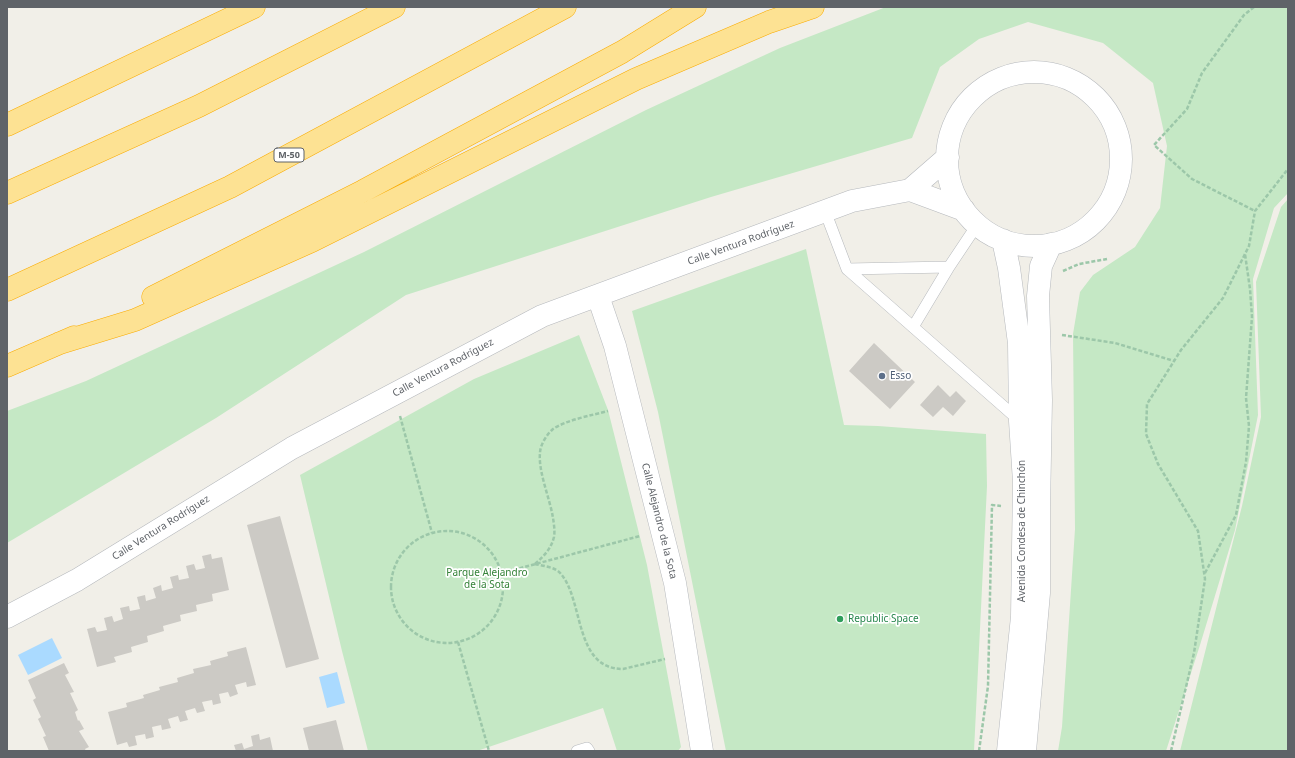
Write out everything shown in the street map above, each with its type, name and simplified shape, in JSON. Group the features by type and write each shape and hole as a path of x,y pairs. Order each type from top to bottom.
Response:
{"highway":[{"path":"7,125 254,7"},
{"path":"7,193 199,106 394,7"},
{"name":"M-50","path":"7,290 230,187 565,7"},
{"path":"7,366 60,344 370,187 622,52 695,7"},
{"path":"60,344 135,320 298,247 636,79 769,22 813,7"}],"street":[{"path":"948,157 910,190 971,218 1003,240 1027,246 1052,244 1075,236 1095,221 1112,197 1121,168 1119,138 1107,111 1087,89 1060,75 1031,71 1002,77 977,93 958,116 948,144 948,157 948,174 958,202 971,218"},
{"name":"Calle Ventura Rodríguez","path":"7,617 78,580 292,448 542,316 852,201 910,190"},
{"name":"Avenida Condesa de Chinchón","path":"1003,240 1009,268 1019,343 1020,421 1024,482 1022,617 1008,751"},
{"name":"Avenida Condesa de Chinchón","path":"1025,751 1039,593 1041,400 1038,296 1041,266 1052,244"},
{"name":"Calle Alejandro de la Sota","path":"598,296 615,346 675,583 702,751"}],"lane":[{"path":"825,211 847,270 1020,421"},
{"path":"913,327 949,267 971,218"},
{"path":"847,270 949,267"},
{"path":"577,751 587,748 589,751"}],"path":[{"path":"1254,7 1244,15 1202,73 1187,109 1154,145 1192,179 1255,211"},
{"path":"1172,751 1194,653 1205,574 1198,531 1158,464 1146,434 1148,404 1181,350 1223,298 1249,246 1255,211 1288,168"},
{"path":"1205,574 1236,515 1246,462 1249,426 1246,398 1252,317 1245,254"},
{"path":"1056,334 1115,343 1174,361"},
{"path":"398,410 432,533"},
{"path":"535,564 546,554 554,535 552,509 540,464 540,451 543,444 549,433 563,424 612,410"},
{"path":"441,530 460,531 477,538 491,551 502,573 504,586 501,605 492,622 478,634 458,642 442,643 424,639 409,628 397,614 391,596 391,578 397,560 408,546 423,535 432,533 441,530"},
{"path":"502,573 645,534"},
{"path":"535,564 547,566 561,573 569,588 588,647 593,657 603,664 617,669 622,669 670,658"},
{"path":"458,642 489,751"}],"green space":[{"path":"886,7 1288,7 1288,193 1274,208 1253,279 1258,415 1235,530 1166,751 1058,751 1062,727 1075,529 1073,334 1080,292 1093,275 1135,247 1160,208 1167,146 1153,83 1103,43 1028,22 979,39 940,67 912,138 711,197 406,295 216,418 7,543 7,411 86,381 364,252 646,110 780,48"},
{"path":"1288,199 1288,751 1180,751 1242,506 1261,417 1256,282 1281,207"},
{"name":"Republic Space","path":"806,249 844,425 986,434 987,486 974,751 726,751 658,412 632,311"},
{"name":"Parque Alejandro de la Sota","path":"579,335 608,410 647,565 681,747 678,751 617,751 603,708 477,751 368,751 342,651 300,475 474,379"}],"water":[{"path":"52,638 62,658 28,675 18,655"},
{"path":"337,672 345,703 327,708 319,677"}],"building":[{"name":"Esso","path":"874,343 915,382 890,409 849,371"},
{"path":"938,385 950,397 956,391 966,401 953,416 943,407 933,417 920,405"},
{"path":"280,516 319,659 286,668 247,525"},
{"path":"211,554 212,559 222,557 229,590 212,594 213,601 196,605 197,611 180,615 181,621 163,626 164,631 147,636 148,642 131,647 132,652 114,657 116,662 97,667 87,629 95,627 97,632 107,630 104,618 112,616 114,622 123,619 120,608 129,606 130,611 140,609 137,597 145,595 146,601 156,598 153,588 161,585 162,591 173,588 170,577 178,575 179,580 189,578 186,566 194,564 196,570 205,568 202,556"},
{"path":"246,647 256,685 247,687 246,682 235,685 238,694 230,697 228,692 219,694 221,703 213,705 212,700 202,702 205,711 197,713 195,708 185,711 188,720 180,722 178,716 168,719 171,728 162,730 161,725 152,727 154,737 146,739 145,734 135,736 137,745 129,747 127,742 117,745 108,712 127,707 126,703 144,698 143,695 160,690 159,687 178,682 177,678 194,673 193,669 211,665 210,661 228,656 227,652"},
{"path":"64,663 69,673 65,675 74,692 70,693 78,710 75,712 78,721 79,720 84,729 79,731 89,747 85,749 86,751 49,751 43,737 46,736 38,719 41,717 33,700 36,698 28,680"},
{"path":"336,720 344,751 309,751 303,728"},
{"path":"259,734 260,740 270,737 273,751 236,751 234,745 242,743 244,749 253,746 251,736"}],"place":[{"name":"Esso","path":"882,376"},
{"name":"Republic Space","path":"840,619"}]}
